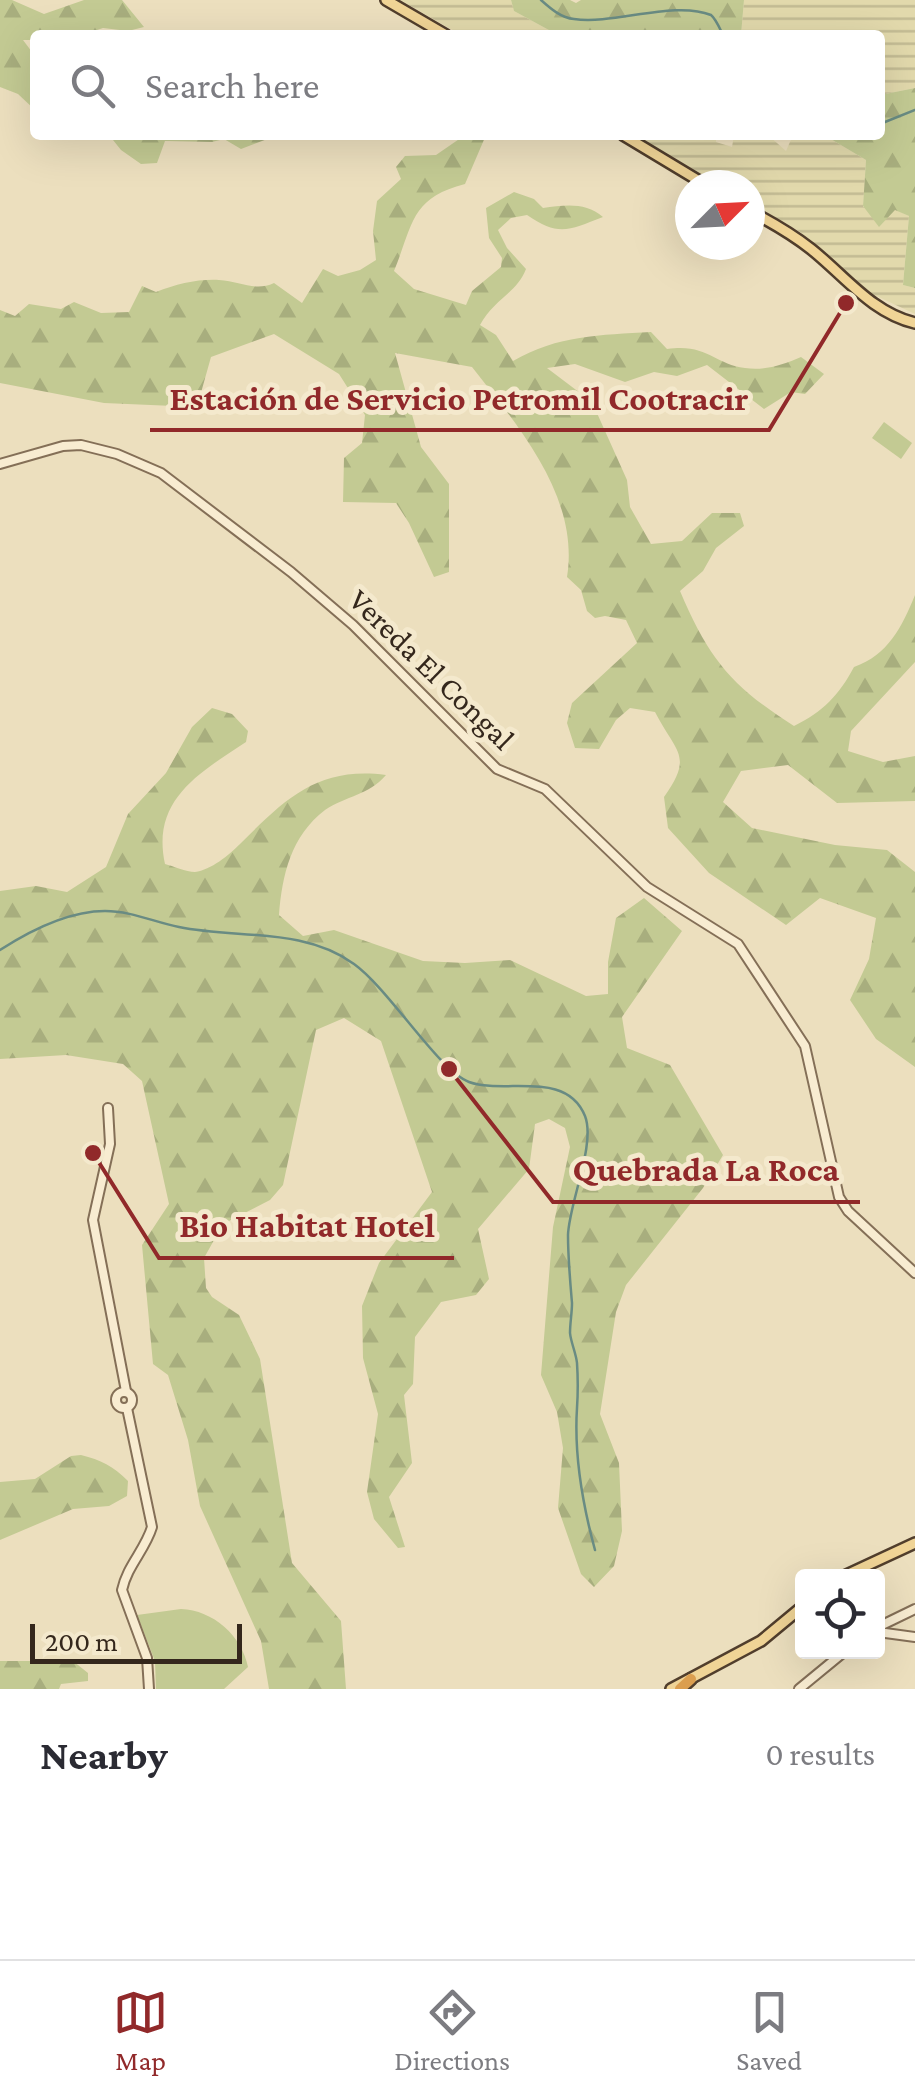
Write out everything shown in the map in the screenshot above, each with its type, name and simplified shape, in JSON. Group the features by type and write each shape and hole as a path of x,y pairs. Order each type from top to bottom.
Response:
{"highway":[{"path":"680,1689 691,1679"}],"main road":[{"path":"386,0 437,30"},
{"path":"631,140 681,170"},
{"path":"765,220 814,251 874,304 915,323"},
{"path":"859,1569 915,1543"},
{"path":"671,1689 761,1641 795,1613"}],"street":[{"name":"Vereda El Congal","path":"0,464 63,446 81,445 117,454 161,473 291,572 353,625 497,769 545,789 647,887 738,944 806,1046 839,1197 848,1211 915,1273"},
{"path":"108,1108 110,1144 93,1220 126,1391 118,1394 116,1400 119,1407 127,1408 152,1526 147,1546 124,1578 122,1590 147,1658 149,1689"},
{"path":"885,1625 915,1609"},
{"path":"885,1631 915,1637"},
{"path":"799,1689 835,1659"}],"shaded area":[{"path":"400,0 511,0 514,11 549,30 452,30"},
{"path":"744,0 915,0 915,88 885,94 885,30 741,30"},
{"path":"644,140 716,140 732,147 733,140 774,140 786,151 791,140 832,140 866,160 863,207 895,209 909,216 903,285 915,288 915,314 870,293 800,232 765,212 765,170 694,170"}],"green space":[{"path":"0,0 12,0 44,14 84,0 122,0 144,27 30,30 30,40 23,40 30,49 30,105 18,94 0,87"},
{"path":"511,0 744,0 741,30 549,30 514,11"},
{"path":"915,88 915,288 903,285 909,216 895,210 879,227 863,206 866,160 832,140 885,140 885,94"},
{"path":"113,140 220,140 165,141 157,163 141,164"},
{"path":"226,140 265,140 241,149"},
{"path":"458,140 484,140 465,184 433,197 410,227 394,271 414,289 466,305 472,291 501,267 502,258 489,238 486,208 514,192 534,199 543,208 582,207 603,217 556,229 527,215 511,218 498,230 507,248 526,269 480,325 496,335 513,361 563,341 651,332 667,349 701,351 734,366 766,368 801,357 824,374 805,394 791,392 764,409 707,365 677,376 654,372 625,382 575,364 547,368 592,402 627,480 630,507 651,544 682,541 712,513 740,513 744,526 716,548 703,571 680,591 701,635 724,669 754,698 794,726 829,702 854,667 885,647 899,629 915,595 915,662 851,731 848,751 883,762 915,756 915,801 837,803 788,765 741,771 723,802 752,828 835,845 887,850 915,872 915,1067 876,1039 850,1000 869,959 876,918 820,898 786,925 709,873 668,828 664,797 680,762 655,712 630,708 616,720 599,749 575,748 567,723 572,703 637,643 626,620 595,618 587,611 581,590 567,577 569,547 555,491 526,438 472,367 395,353 421,447 449,484 449,572 434,577 396,503 343,502 344,458 362,443 365,415 339,374 274,334 211,357 197,407 104,403 0,383 0,310 15,316 29,304 61,309 74,302 101,313 129,312 142,286 156,292 211,280 254,286 274,283 302,303 323,269 338,276 360,270 376,260 373,231 377,201 401,179 396,167 405,156 436,155"},
{"path":"884,422 912,443 901,459 872,438"},
{"path":"212,708 232,714 248,731 246,742 196,777 172,805 165,822 165,864 191,872 207,868 304,789 341,776 386,775 372,787 325,810 296,844 286,871 279,915 303,936 334,930 423,961 510,960 586,996 608,994 608,962 616,918 644,898 682,931 622,1017 627,1048 670,1065 723,1155 703,1188 626,1285 616,1312 600,1414 619,1463 622,1531 614,1566 594,1587 581,1574 558,1508 563,1448 557,1412 541,1375 553,1227 570,1147 565,1128 549,1119 535,1124 529,1169 478,1229 489,1279 476,1295 441,1302 415,1337 413,1384 404,1395 412,1463 389,1497 405,1547 398,1548 374,1519 367,1492 378,1414 363,1358 362,1306 379,1263 432,1192 381,1041 344,1018 316,1030 283,1185 270,1200 223,1224 204,1258 206,1288 212,1297 239,1315 260,1359 292,1563 341,1621 346,1689 269,1689 261,1641 200,1506 188,1440 168,1375 153,1364 142,1245 169,1204 142,1081 123,1064 66,1055 0,1059 0,891 36,886 67,892 106,867 128,814 166,773 192,727"},
{"path":"81,1455 106,1464 128,1481 127,1496 109,1506 73,1509 0,1540 0,1482 35,1479 71,1456"},
{"path":"181,1609 215,1620 240,1645 248,1667 224,1689 156,1689 155,1661 137,1615"},
{"path":"0,1661 73,1661 88,1673 88,1681 61,1684 59,1689 0,1689"}],"waterway":[{"path":"541,0 560,15 574,19 696,11 711,15 720,30"},
{"path":"885,122 915,110"},
{"path":"0,950 50,923 77,914 105,911 201,931 313,944 334,952 368,976 457,1075 484,1085 549,1088 576,1102 585,1116 587,1142 569,1222 570,1333 577,1363 578,1462 595,1550"}],"place":[{"name":"Estación de Servicio Petromil Cootracir","path":"846,303"},
{"name":"Quebrada La Roca","path":"449,1069"},
{"name":"Bio Habitat Hotel","path":"93,1153"}]}
